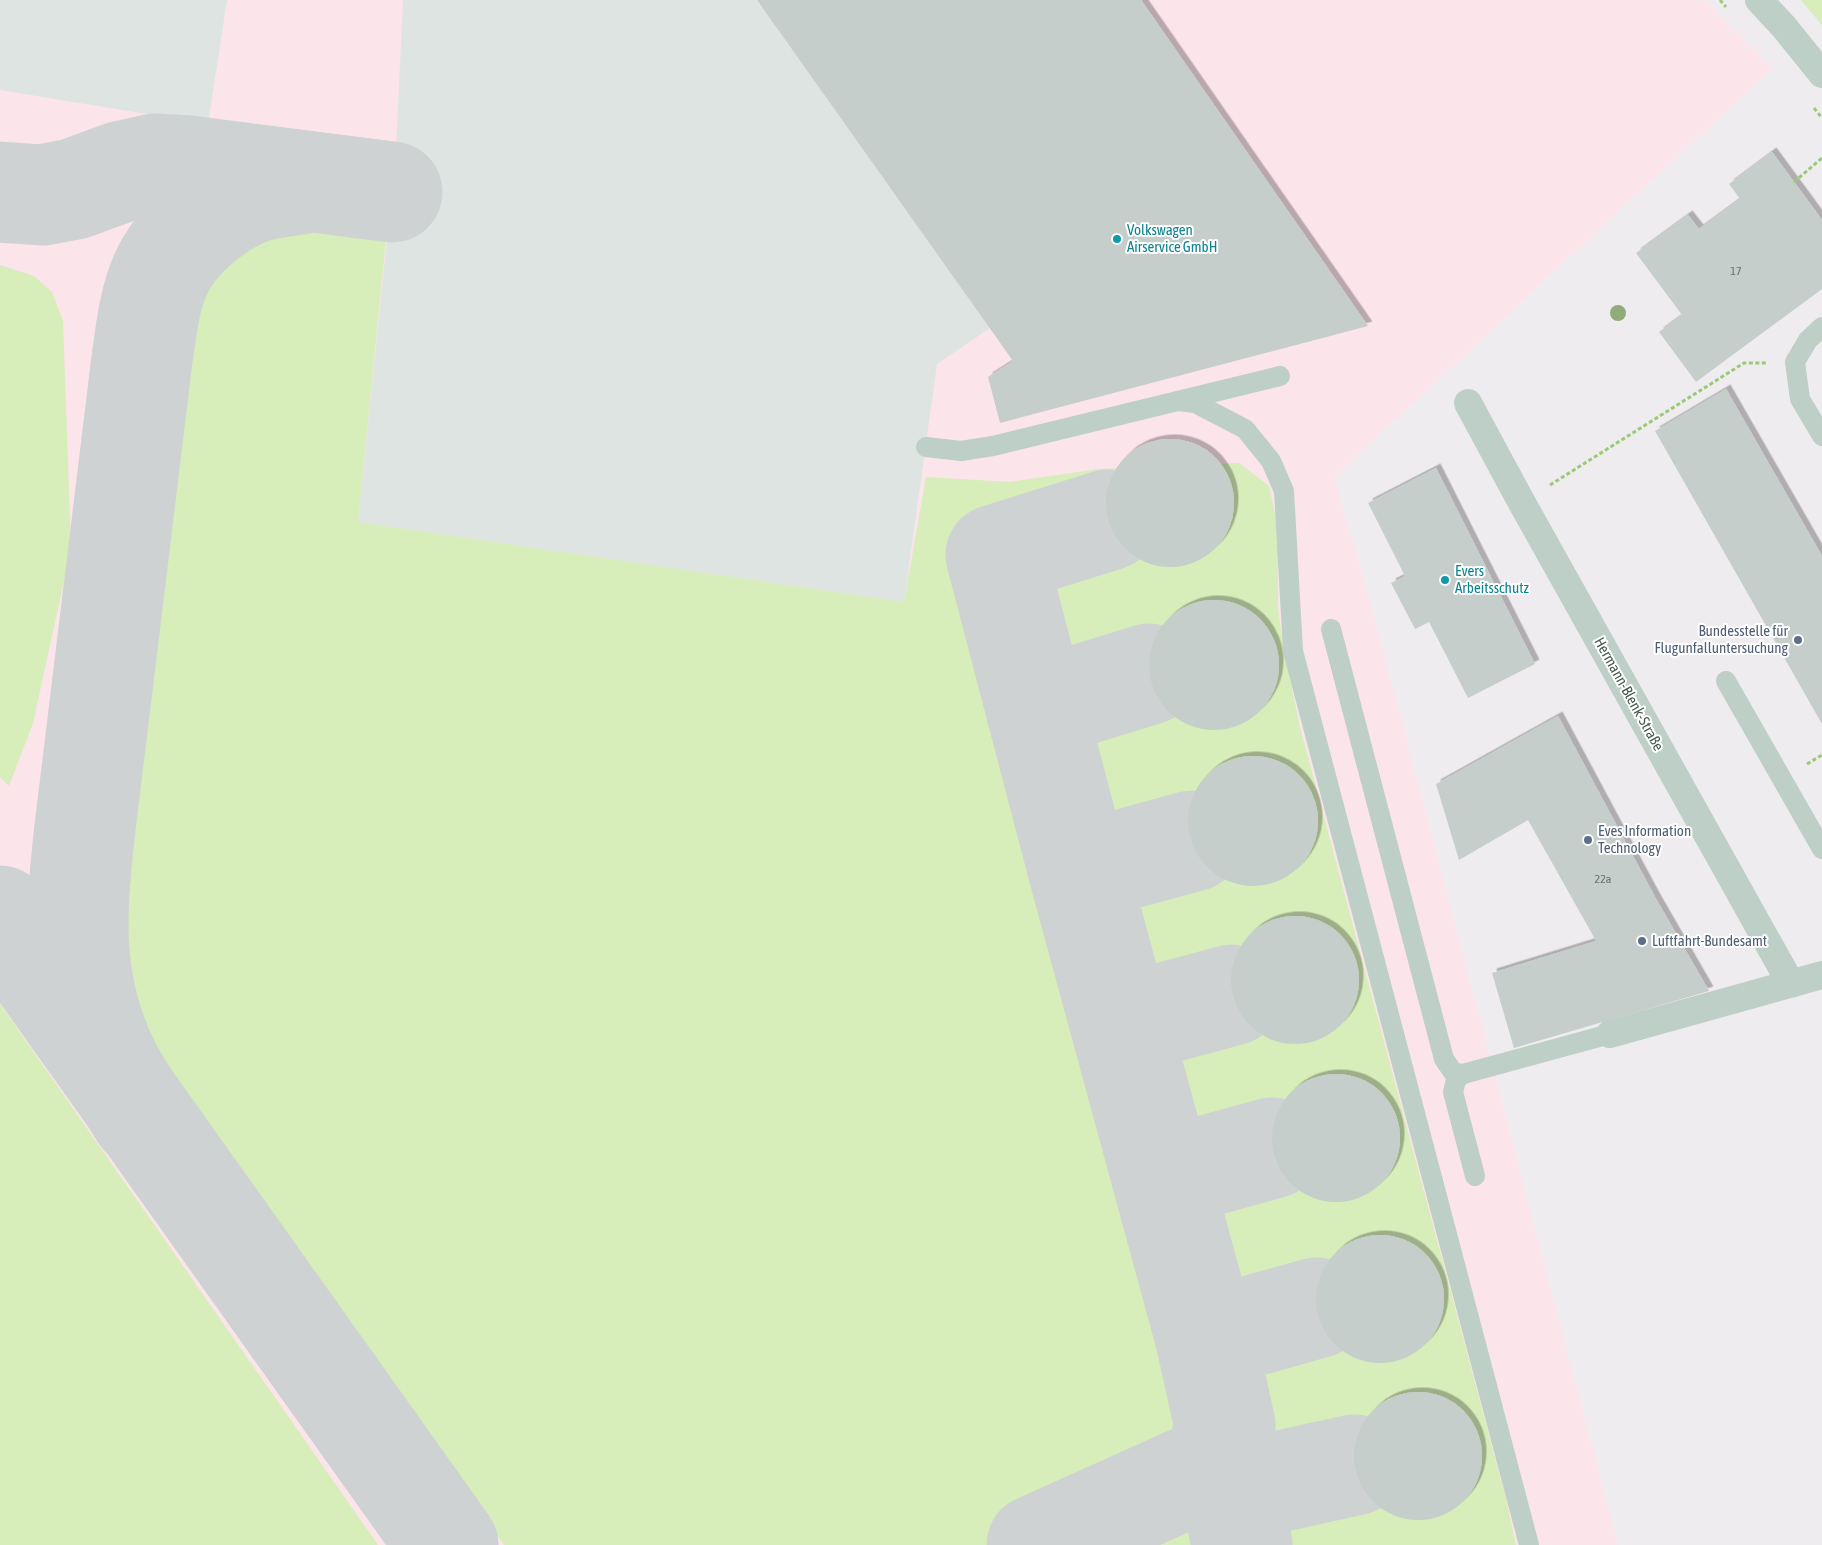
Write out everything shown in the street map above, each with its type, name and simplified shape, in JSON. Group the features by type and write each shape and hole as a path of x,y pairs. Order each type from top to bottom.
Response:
{"street":[{"path":"1759,0 1822,74"},
{"name":"Hermann-Blenk-Straße","path":"1468,403 1792,984"},
{"path":"1610,1034 1822,974"}],"lane":[{"path":"1822,327 1808,340 1795,362 1800,399 1822,436"},
{"path":"926,447 961,451 993,446 1280,376"},
{"path":"1178,401 1195,403 1245,429 1271,461 1284,491 1293,651 1529,1545"},
{"path":"1331,629 1444,1059 1453,1072 1462,1074 1610,1034"},
{"path":"1726,681 1822,849"},
{"path":"1462,1074 1456,1080 1453,1092 1475,1176"}],"path":[{"path":"1794,182 1822,158"},
{"path":"1522,502 1744,363 1795,362"}],"shaded area":[{"path":"0,0 1704,0 1772,68 1334,477 1373,612 1618,1545 0,1545"},
{"path":"0,0 227,0 208,124 0,90"},
{"path":"403,0 757,0 990,328 937,364 904,602 358,522 396,150"}],"green space":[{"path":"1801,0 1822,0 1822,25"},
{"path":"294,223 386,239 358,522 904,602 926,477 1010,482 1098,469 1239,463 1269,486 1275,514 1278,550 1278,609 1283,645 1300,727 1506,1499 1516,1545 504,1545 154,1048 138,1016 120,941 121,879 185,346 193,307 201,286 209,273 228,251 265,230"},
{"path":"0,265 34,276 52,292 63,321 71,549 33,723 9,786 0,777"},
{"path":"0,1004 378,1545 0,1545"}],"building":[{"name":"Volkswagen Airservice GmbH","path":"757,0 1141,0 1368,326 1000,423 988,377 1013,361"},
{"path":"1772,152 1822,220 1822,289 1696,382 1659,332 1682,315 1636,253 1688,215 1699,229 1740,199 1729,184"},
{"name":"Bundesstelle für Flugunfalluntersuchung","path":"1726,389 1822,556 1822,724 1655,431"},
{"path":"1170,439 1183,440 1195,444 1215,458 1229,478 1233,490 1233,516 1229,528 1215,548 1195,562 1183,566 1170,567 1157,566 1145,562 1125,548 1111,528 1107,516 1106,503 1107,490 1111,478 1125,458 1145,444 1157,440"},
{"name":"Evers Arbeitsschutz","path":"1436,468 1535,664 1468,698 1429,622 1415,629 1391,583 1405,576 1368,503"},
{"path":"1214,600 1239,605 1260,619 1274,640 1279,665 1274,690 1260,711 1239,725 1214,730 1189,725 1168,711 1154,690 1149,665 1154,640 1168,619 1189,605"},
{"path":"1558,716 1655,897 1709,991 1514,1048 1492,973 1596,941 1528,820 1459,860 1436,784"},
{"path":"1253,756 1278,761 1299,775 1313,796 1318,821 1313,846 1299,867 1278,881 1253,886 1228,881 1207,867 1193,846 1188,821 1193,796 1207,775 1228,761"},
{"path":"1295,916 1320,920 1341,934 1355,955 1359,980 1355,1005 1341,1026 1320,1040 1295,1044 1270,1040 1249,1026 1235,1005 1231,980 1235,955 1249,934 1270,920"},
{"path":"1336,1074 1349,1075 1361,1079 1381,1093 1395,1113 1399,1125 1399,1151 1395,1163 1381,1183 1361,1197 1349,1201 1336,1202 1323,1201 1311,1197 1291,1183 1277,1163 1273,1151 1272,1138 1273,1125 1277,1113 1291,1093 1311,1079 1323,1075"},
{"path":"1380,1235 1393,1236 1405,1240 1425,1254 1439,1274 1443,1286 1443,1312 1439,1324 1425,1344 1405,1358 1393,1362 1380,1363 1367,1362 1355,1358 1335,1344 1321,1324 1317,1312 1316,1299 1317,1286 1321,1274 1335,1254 1355,1240 1367,1236"},
{"path":"1418,1392 1443,1397 1463,1411 1477,1431 1482,1456 1477,1481 1463,1501 1443,1515 1418,1520 1393,1515 1373,1501 1359,1481 1354,1456 1359,1431 1373,1411 1393,1397"}],"taxiway":[{"path":"0,192 42,195 74,189 123,171 155,164 189,166 392,192"},
{"path":"141,1116 114,1073 98,1038 83,982 78,926 84,836 148,317 156,286 167,263 198,226 238,199 252,193 313,182"},
{"path":"1108,520 996,555 1079,872 1206,1339 1225,1425 1215,1465 1225,1473 1232,1492 1242,1545"},
{"path":"1036,709 1149,674"},
{"path":"1079,872 1192,841"},
{"path":"0,916 448,1545"},
{"path":"1121,1025 1232,995"},
{"path":"1163,1178 1272,1148"},
{"path":"1206,1339 1316,1308"},
{"path":"1037,1545 1215,1465"},
{"path":"1232,1492 1354,1465"}],"place":[{"name":"Volkswagen Airservice GmbH","path":"1117,239"},
{"name":"Evers Arbeitsschutz","path":"1445,580"},
{"name":"Bundesstelle für Flugunfalluntersuchung","path":"1798,640"},
{"name":"Eves Information Technology","path":"1588,840"},
{"name":"Luftfahrt-Bundesamt","path":"1642,941"}]}
